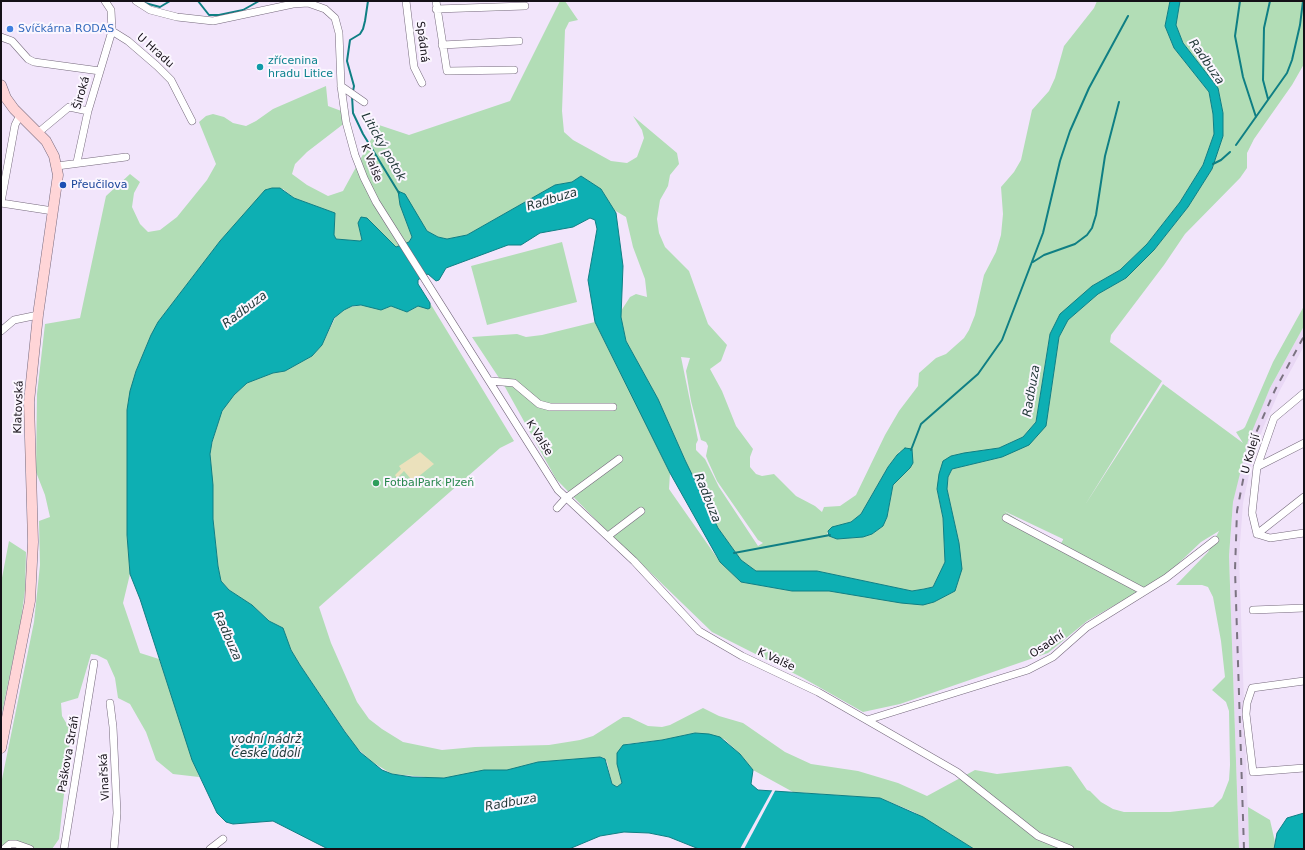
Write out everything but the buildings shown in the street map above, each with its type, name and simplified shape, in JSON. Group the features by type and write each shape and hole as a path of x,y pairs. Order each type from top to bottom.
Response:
{"main road":[{"name":"Klatovská","path":"1,87 10,103 51,148 57,166 57,183 38,315 29,413 33,542 31,592 1,748"}],"street":[{"path":"105,1 111,10 112,31"},
{"name":"K Valše","path":"136,1 150,10 178,17 213,21 293,4 316,5 325,9 335,18 338,33 341,86 346,122 354,155 376,202 558,490 634,561 700,631 742,656 818,692 957,772 1038,836 1070,849"},
{"name":"Spádná","path":"406,1 414,67 422,83"},
{"path":"436,1 436,9 447,71 514,70"},
{"path":"436,9 525,6"},
{"name":"Široká","path":"77,162 88,111 112,31"},
{"name":"U Hradu","path":"112,31 128,41 171,80 192,121"},
{"path":"1,37 12,41 28,59 34,62 100,71"},
{"path":"442,45 519,42"},
{"path":"341,86 364,102"},
{"path":"38,132 69,107 88,111"},
{"path":"20,115 14,125 1,202 53,210"},
{"path":"57,166 77,162 126,157"},
{"path":"1,331 14,320 38,315"},
{"path":"490,381 514,383 540,404 550,407 613,407"},
{"name":"U Kolejí","path":"1257,534 1252,513 1257,467 1274,418 1304,393"},
{"path":"1257,467 1304,443"},
{"path":"556,508 566,498 619,459"},
{"path":"1257,534 1304,497"},
{"path":"608,536 641,511"},
{"path":"1006,518 1143,591"},
{"path":"1257,534 1270,538 1304,533"},
{"name":"Osadní","path":"868,720 1028,670 1053,657 1087,627 1166,578 1215,540"},
{"path":"1253,610 1304,608"},
{"name":"Paškova Stráň","path":"64,849 94,663"},
{"path":"1304,681 1252,688 1247,703 1246,714 1253,772 1304,768"},
{"name":"Vinařská","path":"110,703 113,728 117,813 114,849"},
{"path":"210,849 223,839"},
{"path":"4,849 10,844 16,844 30,849"}],"shaded area":[{"path":"560,1 565,1 578,20 569,22 565,30 562,111 564,132 573,140 611,161 627,163 637,157 644,138 642,130 633,116 677,153 679,164 670,175 668,186 660,200 657,219 659,233 665,247 689,271 708,324 727,345 721,361 710,369 722,391 736,426 753,449 750,457 750,467 756,474 762,476 774,474 796,496 815,506 822,512 824,507 840,506 856,495 885,435 899,411 918,386 919,373 936,358 946,354 964,338 969,330 975,315 984,275 996,252 1001,235 1003,214 1001,187 1014,172 1021,160 1032,110 1049,91 1055,78 1064,46 1094,8 1097,1 1170,1 1165,26 1174,48 1209,92 1213,114 1214,134 1203,165 1180,202 1147,244 1120,270 1092,286 1050,334 1036,422 1023,437 999,448 951,456 937,489 943,518 945,562 933,587 912,591 817,571 756,571 741,560 718,528 685,460 658,399 626,341 621,311 630,297 636,294 647,297 645,279 633,247 626,217 614,210 601,189 581,176 572,182 555,185 467,235 447,239 438,237 427,231 410,204 398,191 400,205 412,237 409,242 396,247 358,223 362,240 336,239 334,235 335,213 294,198 283,189 267,189 220,241 158,322 136,371 128,404 127,535 130,574 123,603 140,653 159,659 199,777 173,774 156,760 146,732 130,704 118,698 115,678 107,660 91,654 78,698 61,703 62,716 71,731 59,839 52,849 1,849 1,784 34,622 40,565 39,521 50,517 45,495 36,472 37,394 45,324 80,318 106,196 130,174 140,182 134,193 132,207 140,224 148,232 160,230 177,217 207,180 216,164 199,122 206,116 213,114 224,117 233,123 246,126 273,109 326,86 328,106 344,112 346,122 307,152 295,164 292,174 307,185 328,196 343,191 379,125 409,135 510,101","holes":["681,357 690,358 686,371 691,401 701,440 706,442 708,446 706,456 708,461 717,481 758,540 763,543 758,546 719,487 705,459 696,450 698,440","900,451 907,471 893,485 887,517 883,526 872,534 863,537 837,539 829,536 827,533 834,527 851,522 861,514 888,467"]},
{"path":"1180,1 1304,1 1304,64 1292,85 1254,139 1247,153 1247,168 1240,178 1185,234 1164,265 1111,335 1110,342 1162,381 1085,505 1163,384 1243,443 1236,432 1245,427 1273,362 1304,306 1304,326 1270,388 1248,441 1233,502 1229,556 1239,849 974,849 914,812 880,798 793,792 753,770 740,754 724,739 695,733 662,740 626,744 622,783 617,787 612,784 607,762 604,758 600,757 538,762 520,767 514,775 437,778 392,774 372,762 355,746 300,665 291,650 283,628 269,621 252,605 229,590 221,581 213,519 210,450 221,413 231,398 247,383 273,373 285,371 312,356 322,345 336,316 349,307 366,305 381,310 391,306 408,312 418,306 430,305 430,303 514,441 500,448 319,607 331,643 357,702 369,719 382,729 403,742 442,750 475,747 549,745 580,740 593,736 623,717 629,717 648,726 662,727 670,725 703,708 719,716 743,723 785,752 811,764 858,771 898,783 927,796 975,770 997,774 1067,766 1071,767 1087,790 1101,802 1113,809 1124,812 1170,812 1213,807 1222,798 1229,780 1230,765 1229,711 1226,702 1212,690 1225,677 1221,641 1213,597 1208,587 1202,585 1176,585 1208,552 1219,531 1201,542 1164,577 1087,621 1048,653 900,704 863,712 803,678 712,632 593,517 556,479 505,387 472,337 517,334 526,337 542,335 595,322 670,473 669,489 720,562 741,582 792,591 829,591 907,603 934,602 955,591 958,581 959,543 947,489 948,477 952,469 1002,457 1046,426 1059,337 1068,320 1098,294 1126,278 1154,250 1188,207 1212,169 1223,136 1223,113 1218,88 1183,43 1176,25","holes":["1004,511 1063,539 1059,546"]},
{"path":"562,242 577,302 487,325 471,266"},
{"path":"1304,326 1304,346 1279,392 1263,428 1252,461 1243,503 1239,557 1249,849 1239,849 1229,556 1233,502 1242,459 1254,424 1270,388"},
{"path":"9,541 26,552 25,590 21,620 1,718 1,583"},
{"path":"1248,807 1270,820 1275,842 1274,849 1249,849"}],"sand":[{"path":"420,452 434,464 407,486 404,484 410,478 404,471 397,478 395,475 401,469 399,466"}],"water":[{"name":"vodní nádrž České údolí","path":"1170,1 1180,1 1176,25 1183,43 1218,88 1223,113 1223,136 1212,169 1188,207 1154,250 1126,278 1098,294 1068,320 1059,337 1046,426 1029,445 1002,457 952,469 948,477 947,489 959,543 962,569 955,591 934,602 923,605 901,603 829,591 792,591 741,582 720,562 670,473 595,322 588,280 597,229 595,220 590,218 573,227 540,233 521,245 508,245 446,268 439,280 436,281 428,274 422,277 418,280 418,284 430,303 430,308 428,309 418,306 407,312 391,306 381,310 361,305 352,306 344,310 334,318 322,345 312,356 285,371 273,373 247,383 234,395 222,411 212,442 210,454 213,485 213,519 221,581 229,590 252,605 269,621 283,628 291,650 345,732 360,752 382,770 392,774 412,777 444,778 484,770 507,770 538,762 600,757 605,759 612,784 617,787 622,783 617,764 617,753 623,745 662,740 695,733 709,734 720,737 740,754 753,770 751,784 758,790 880,798 923,817 974,849 699,849 669,837 649,833 624,832 600,836 569,849 328,849 273,821 233,824 226,822 217,813 192,760 140,599 130,574 127,535 127,410 130,391 136,371 158,322 220,241 265,190 280,188 294,198 335,213 334,235 336,239 362,240 358,223 361,217 367,218 396,247 409,242 412,237 400,205 398,191 405,194 427,231 438,237 447,239 467,235 555,185 572,182 581,176 601,189 616,213 623,266 621,317 626,341 658,399 685,460 718,528 741,560 756,571 817,571 912,591 924,589 933,587 945,562 943,518 937,489 943,461 951,456 999,448 1023,437 1036,422 1050,334 1060,314 1092,286 1120,270 1147,244 1180,202 1203,165 1214,134 1213,114 1209,92 1174,48 1165,26"},
{"path":"905,448 912,449 913,463 893,485 887,517 883,526 872,534 863,537 837,539 829,536 828,531 832,527 851,522 861,514 888,467 897,455"},
{"path":"1304,813 1304,849 1274,849 1277,833 1287,818"}],"pier":[{"path":"773,789 776,789 744,849 740,849"}],"waterway":[{"name":"Litický potok","path":"145,3 160,7 170,1"},
{"name":"Litický potok","path":"198,1 209,15 219,15 243,10 259,1"},
{"name":"Litický potok","path":"353,91 354,86 347,61 350,40 360,34 363,29 368,1"},
{"path":"1240,1 1235,36 1243,77 1256,117"},
{"path":"1268,99 1263,80 1264,28 1270,1"},
{"path":"1236,145 1287,73 1292,60 1300,25 1303,1"},
{"path":"911,450 921,424 978,374 1002,340 1043,233 1060,161 1070,131 1089,88 1128,16"},
{"name":"Litický potok","path":"352,96 353,113 363,134 399,193"},
{"path":"1033,262 1044,255 1075,244 1087,235 1092,228 1096,215 1105,156 1119,102"},
{"path":"1213,164 1221,160 1230,152"},
{"path":"734,553 830,535"}],"railway":[{"path":"1244,849 1235,570 1237,511 1245,470 1256,433 1275,390 1304,336"}],"place":[{"name":"Svíčkárna RODAS","path":"10,29"},
{"name":"zřícenina hradu Litice","path":"260,67"},
{"name":"Přeučilova","path":"63,185"},
{"name":"FotbalPark Plzeň","path":"376,483"}],"water label":[{"name":"Radbuza","path":"1206,62"},
{"name":"Radbuza","path":"552,200"},
{"name":"Radbuza","path":"245,310"},
{"name":"Radbuza","path":"1032,391"},
{"name":"Radbuza","path":"707,498"},
{"name":"Radbuza","path":"227,636"},
{"name":"Radbuza","path":"511,803"}]}
